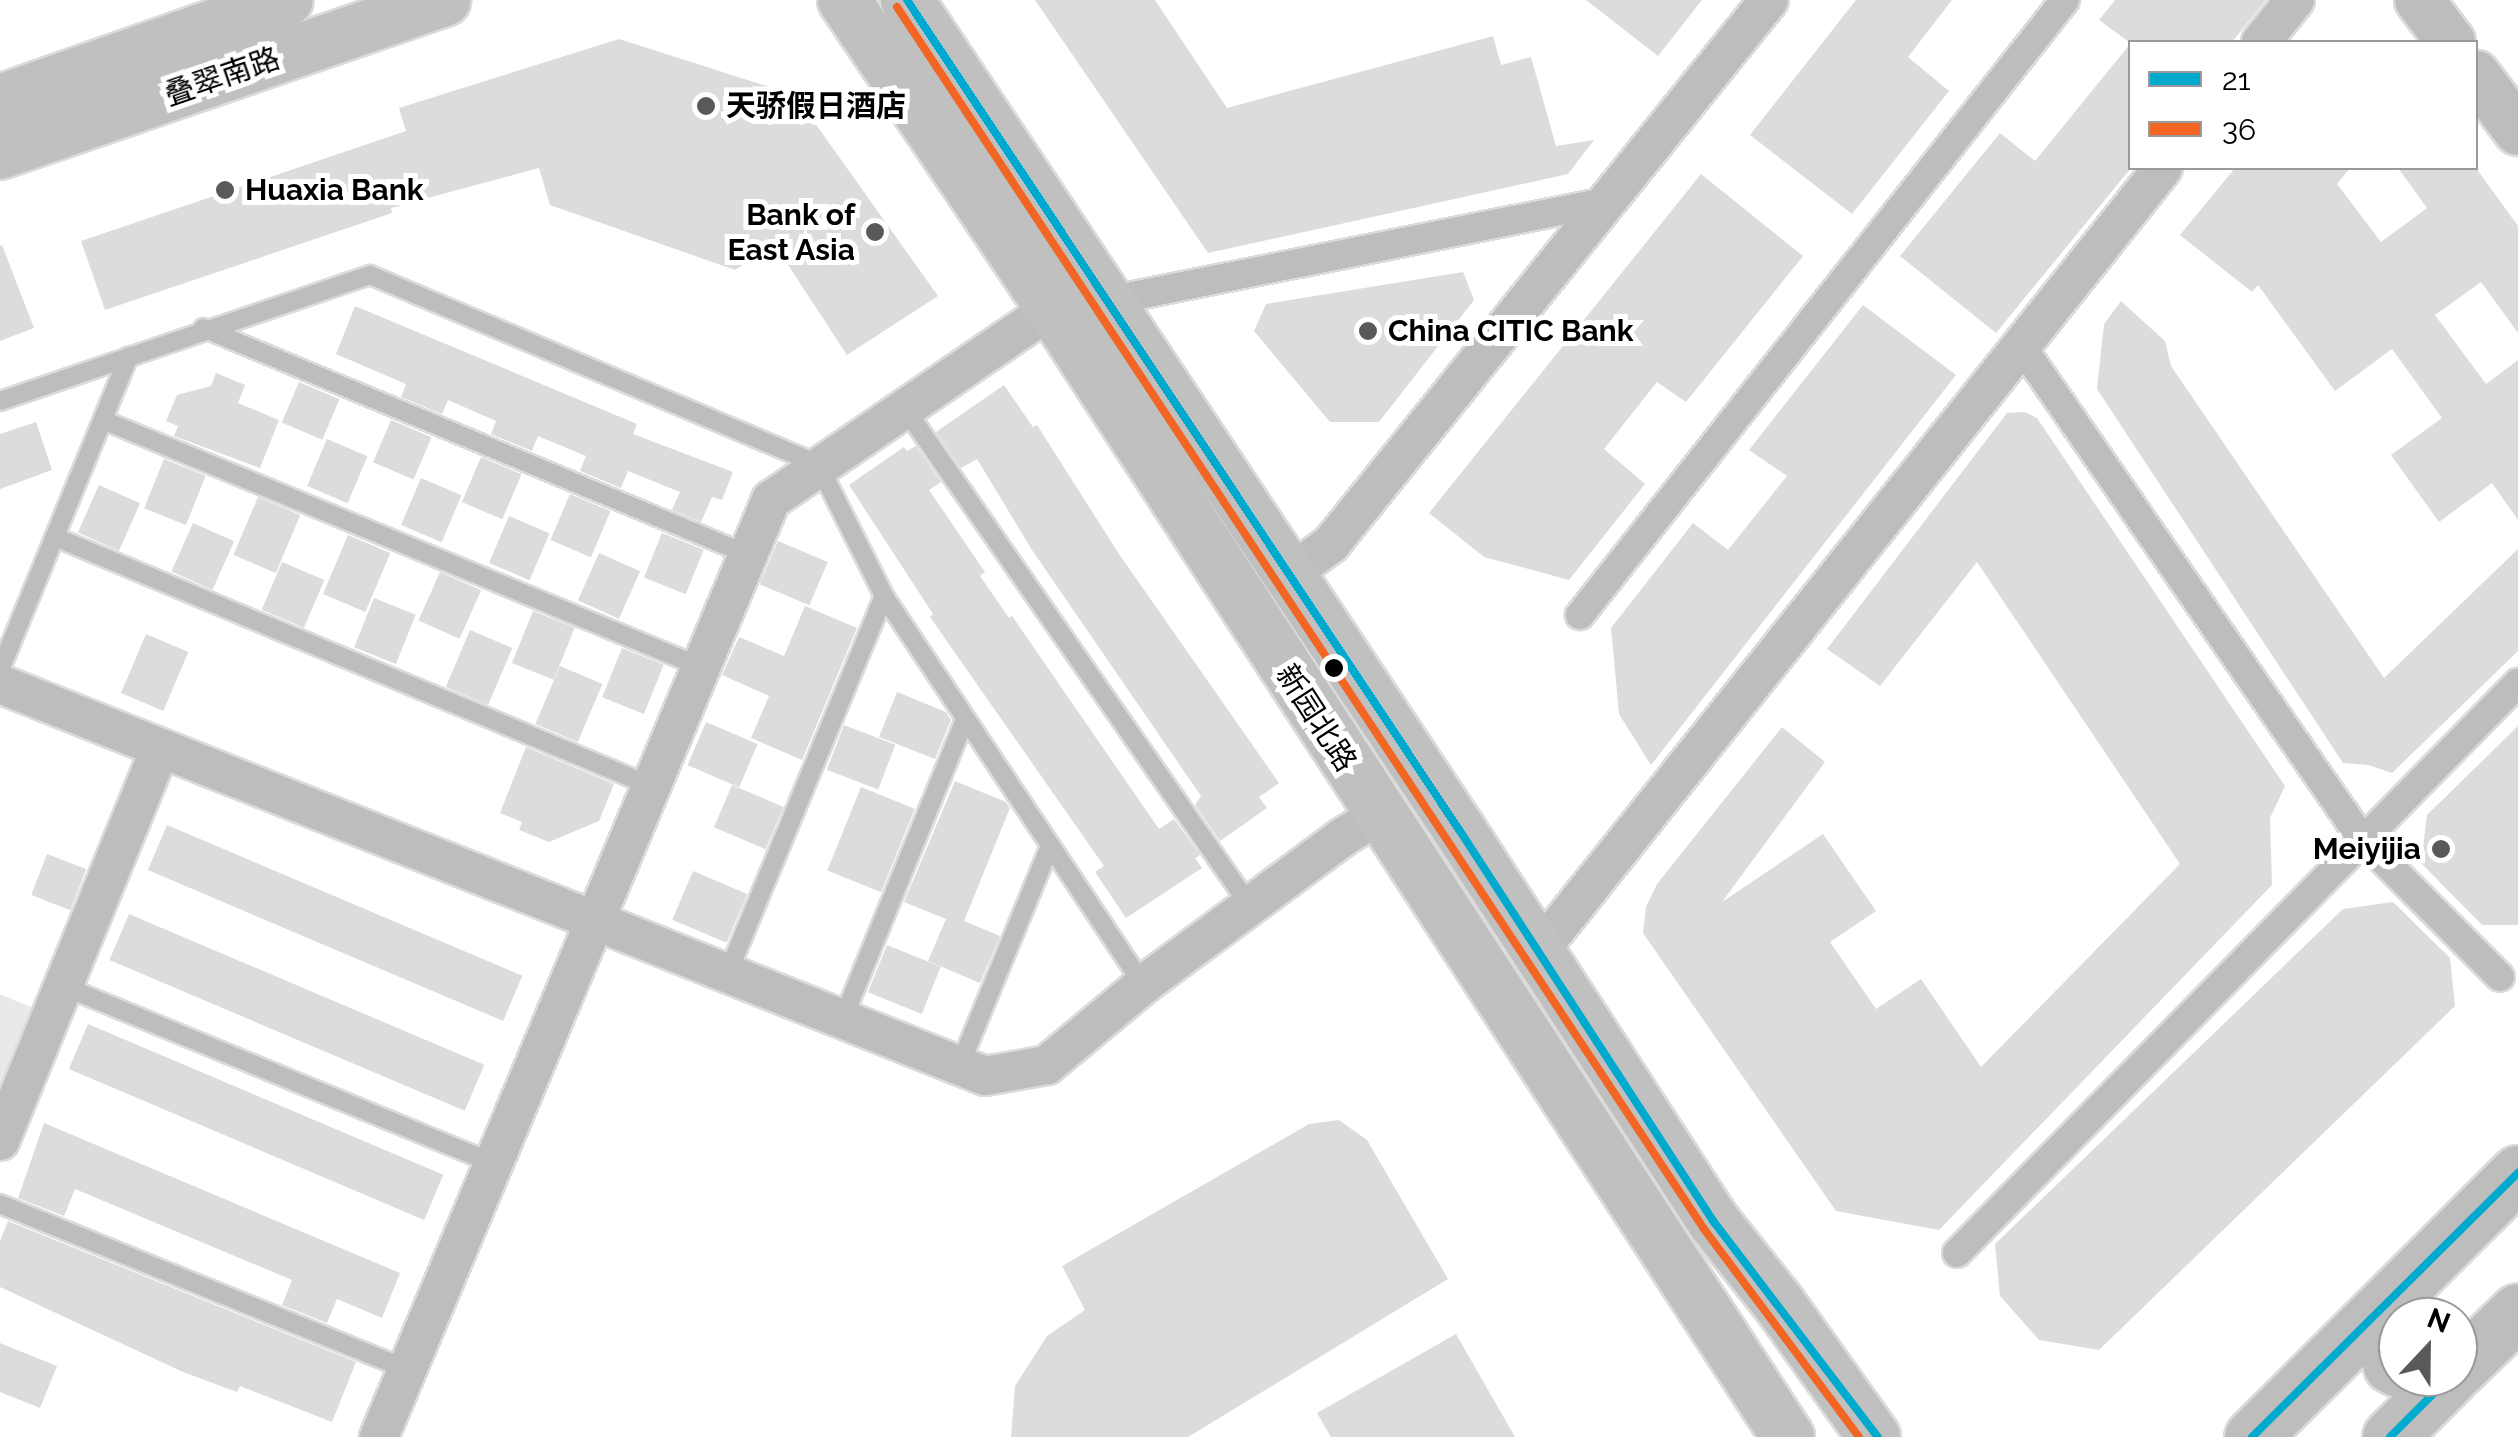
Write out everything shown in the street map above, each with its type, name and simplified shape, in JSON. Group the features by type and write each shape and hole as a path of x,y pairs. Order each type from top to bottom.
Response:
{"main road":[{"name":"叠翠南路","path":"0,101 287,0"},
{"name":"叠翠南路","path":"0,153 444,0"},
{"name":"新园北路","path":"826,0 856,20 1052,308 1379,816 1788,1437"},
{"name":"新园北路","path":"907,0 1539,951 1714,1222 1780,1304 1874,1434"},
{"path":"923,119 968,90"},
{"path":"2252,1437 2518,1173"},
{"path":"1727,1339 1754,1334 1768,1326 1780,1304"},
{"path":"2478,1341 2518,1311"},
{"path":"2390,1437 2417,1397"}],"street":[{"path":"1290,574 1331,544 1768,0"},
{"path":"1580,615 2065,0"},
{"path":"2263,40 2294,0"},
{"path":"2419,0 2449,40"},
{"path":"2478,78 2518,131"},
{"path":"1539,951 2161,170"},
{"path":"1108,301 1605,202"},
{"path":"379,1437 771,500 818,464 906,410 1052,308"},
{"path":"2022,347 2362,839 2500,977"},
{"path":"1957,1254 2518,683"},
{"path":"0,684 985,1076 1047,1065 1142,985 1379,816"},
{"path":"0,1141 160,748"}],"lane":[{"path":"0,401 203,328 370,274 818,464 884,596 1142,985"},
{"path":"203,328 748,554"},
{"path":"0,670 130,356"},
{"path":"906,410 1250,906"},
{"path":"103,420 701,667"},
{"path":"54,537 651,786"},
{"path":"727,975 884,596"},
{"path":"842,1021 965,719"},
{"path":"958,1068 1050,846"},
{"path":"63,986 493,1163"},
{"path":"0,1204 407,1369"}],"shaded area":[{"path":"0,994 43,1012 0,1121"}],"building":[{"path":"1035,0 1155,0 1227,108 1493,36 1501,65 1531,57 1556,146 1594,140 1568,174 1208,253"},
{"path":"1586,0 1702,0 1658,56"},
{"path":"1856,0 1952,0 1908,57 1949,91 1852,214 1750,135"},
{"path":"2115,0 2266,0 2234,40 2128,41 2099,20"},
{"path":"619,39 795,95 938,296 847,355 775,245 735,270 550,205 539,168 391,208 392,213 105,310 81,241 406,131 399,108"},
{"path":"2128,46 2129,170 1996,333 1900,256 2000,133 2035,161"},
{"path":"2233,170 2348,170 2337,184 2381,242 2427,208 2399,170 2477,170 2518,226 2518,333 2481,282 2435,315 2486,384 2518,360 2518,520 2492,483 2439,522 2391,455 2442,418 2392,349 2335,391 2258,285 2252,292 2180,235"},
{"path":"1701,174 1803,256 1686,402 1657,382 1604,449 1645,484 1569,580 1484,557 1429,513"},
{"path":"0,246 34,328 0,341"},
{"path":"1463,272 1474,300 1379,422 1330,422 1254,331 1266,304"},
{"path":"2121,301 2165,341 2171,366 2384,678 2518,549 2518,651 2392,773 2368,765 2343,763 2097,389 2104,324"},
{"path":"1863,305 1956,375 1651,765 1619,714 1611,628 1693,523 1728,550 1787,476 1749,450"},
{"path":"355,306 637,424 633,434 733,472 722,500 712,497 701,522 672,510 680,492 628,471 621,488 580,471 586,456 538,436 532,451 491,434 496,421 448,400 442,414 401,397 406,384 336,354"},
{"path":"216,373 245,385 238,403 279,420 260,468 174,436 178,426 166,421 177,395 211,386"},
{"path":"299,382 340,399 322,440 282,423"},
{"path":"1004,385 1033,427 1037,425 1119,554 1279,783 1259,797 1267,808 1220,841 1195,805 1201,796 1032,550 977,459 961,468 936,432"},
{"path":"2025,412 2037,418 2285,786 2270,818 2272,885 1939,1230 1836,1211 1643,933 1646,907 1657,884 1782,727 1825,762 1722,902 1823,834 1876,911 1830,942 1876,1009 1921,979 1981,1067 2180,864 1977,562 1880,686 1827,649 2007,413"},
{"path":"391,420 432,437 414,480 373,462"},
{"path":"36,422 52,470 0,489 0,434"},
{"path":"327,439 368,456 348,503 307,486"},
{"path":"916,446 941,482 929,490 985,572 980,576 1009,618 1012,616 1159,829 1174,819 1200,855 1195,858 1202,868 1126,918 1095,872 1104,866 930,617 933,614 849,485 904,447 907,451"},
{"path":"481,457 522,474 502,519 462,502"},
{"path":"164,459 206,476 186,525 144,508"},
{"path":"421,478 462,495 442,542 401,525"},
{"path":"99,485 140,503 119,551 78,533"},
{"path":"570,494 611,511 591,557 550,540"},
{"path":"258,497 300,515 276,573 233,555"},
{"path":"509,516 550,533 530,580 489,563"},
{"path":"193,523 234,541 213,590 171,571"},
{"path":"662,533 704,550 686,594 644,578"},
{"path":"348,535 390,553 365,612 323,594"},
{"path":"778,541 828,562 809,605 760,584"},
{"path":"599,553 640,571 619,619 578,601"},
{"path":"282,562 324,580 304,628 262,610"},
{"path":"440,572 481,590 460,639 418,620"},
{"path":"374,598 416,615 396,664 354,647"},
{"path":"805,606 857,628 802,760 751,738 769,696 722,675 739,637 784,656"},
{"path":"533,611 575,628 554,680 512,663"},
{"path":"470,630 512,648 488,705 446,687"},
{"path":"146,634 188,652 163,711 121,693"},
{"path":"622,648 664,665 644,714 602,697"},
{"path":"560,666 602,684 578,742 535,724"},
{"path":"897,692 946,712 951,720 935,759 879,737"},
{"path":"706,722 758,744 739,787 688,765"},
{"path":"844,725 895,745 878,790 827,770"},
{"path":"2518,726 2518,925 2482,925 2421,863 2427,815"},
{"path":"526,747 614,784 599,821 549,842 519,830 522,822 500,813"},
{"path":"955,781 1006,802 1010,808 964,921 1000,936 980,983 928,961 946,919 904,902"},
{"path":"732,785 784,807 766,849 714,827"},
{"path":"861,787 915,809 881,892 827,870"},
{"path":"167,825 522,976 503,1021 148,870"},
{"path":"47,854 86,869 70,910 31,895"},
{"path":"693,871 747,894 727,943 672,920"},
{"path":"2393,902 2450,958 2455,1006 2099,1350 2039,1340 2000,1296 1995,1244 2343,909"},
{"path":"129,914 484,1065 465,1111 109,960"},
{"path":"887,945 941,967 922,1014 868,992"},
{"path":"88,1024 443,1175 424,1220 69,1069"},
{"path":"1339,1120 1367,1140 1448,1279 1188,1437 1011,1437 1015,1386 1047,1336 1085,1310 1062,1266 1309,1124"},
{"path":"44,1123 400,1273 382,1318 337,1299 327,1323 282,1305 292,1280 75,1189 64,1216 18,1198"},
{"path":"8,1221 356,1362 332,1422 240,1386 237,1392 183,1372 0,1287 0,1241"},
{"path":"1456,1334 1515,1437 1331,1437 1317,1413"},
{"path":"0,1343 57,1366 40,1408 0,1392"}],"transit line":[{"name":"21","path":"907,0 1458,828 1714,1222 1878,1437"},
{"name":"36","path":"897,7 1704,1229 1859,1437"},
{"name":"21","path":"2252,1437 2518,1173"},
{"name":"21","path":"2390,1437 2430,1397"}],"place":[{"name":"天骄假日酒店","path":"706,106"},
{"name":"Huaxia Bank","path":"225,190"},
{"name":"Bank of East Asia","path":"875,232"},
{"name":"China CITIC Bank","path":"1368,331"},
{"name":"Meiyijia","path":"2441,849"}]}
